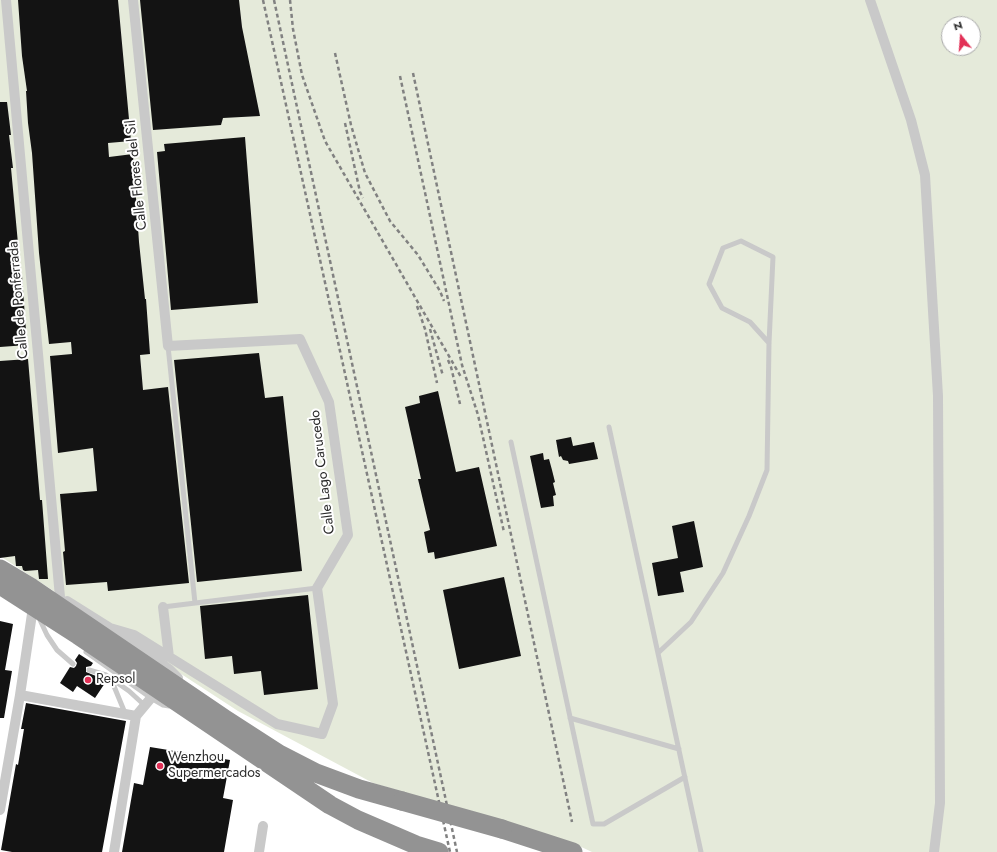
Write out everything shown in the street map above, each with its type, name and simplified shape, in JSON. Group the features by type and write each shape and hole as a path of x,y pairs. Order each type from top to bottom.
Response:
{"highway":[{"path":"0,569 32,588 279,754 316,773 359,789 502,829 573,852"},
{"path":"0,585 78,635 184,708 330,805 358,820 416,845 439,852"}],"street":[{"name":"Calle de Ponferrada","path":"6,0 60,597"},
{"name":"Calle Flores del Sil","path":"133,0 168,346"},
{"path":"870,0 912,120 925,175 938,404 940,803 934,852"},
{"name":"Calle Lago Carucedo","path":"168,346 300,339 329,402 348,535 317,588"},
{"path":"32,588 60,597 110,628 169,669 225,719"},
{"path":"110,628 134,635 277,724 322,734 333,704 317,588"},
{"path":"163,606 169,657"},
{"path":"0,810 33,614"},
{"path":"20,695 136,716"},
{"path":"114,852 136,716 149,701"},
{"path":"259,852 263,826"}],"lane":[{"path":"658,653 691,622 723,573 749,516 767,470 769,343 773,257 741,241 723,248 709,284 722,308 750,322 769,343"},
{"path":"168,346 195,603"},
{"path":"609,427 701,852"},
{"path":"511,442 593,824 604,824 685,777"},
{"path":"163,606 317,588"},
{"path":"33,614 47,624"},
{"path":"33,614 57,650 73,664"},
{"path":"80,647 149,701"},
{"path":"89,670 106,675 129,691 141,702 149,701 184,708"},
{"path":"110,678 125,713"},
{"path":"570,718 679,749"}],"green space":[{"path":"0,0 997,0 997,852 592,852 575,844 373,783 238,711 0,556"}],"building":[{"path":"18,0 118,0 131,141 108,143 109,157 133,154 139,242 146,299 150,354 140,355 143,390 168,387 189,583 108,591 107,582 66,585 63,552 65,551 60,494 97,491 93,448 58,453 50,356 72,354 71,342 49,344 39,253 32,153 28,123 27,91 22,56"},
{"path":"140,0 239,0 242,27 260,116 223,118 221,125 153,130"},
{"path":"0,102 7,102 11,135 9,135 13,168 11,168 22,276 27,345 0,347"},
{"path":"245,137 258,303 171,310 157,152 165,151 164,144"},
{"path":"259,353 265,398 283,396 302,571 197,582 174,360"},
{"path":"28,359 48,579 39,579 38,570 25,571 23,570 22,566 16,566 15,556 0,558 0,361"},
{"path":"438,391 456,472 479,467 497,546 435,559 434,552 428,553 424,532 430,530 418,479 421,479 405,407 420,403 419,396"},
{"path":"571,437 573,446 594,442 598,459 569,464 568,461 563,460 561,456 559,457 556,440"},
{"path":"543,453 544,460 549,459 555,482 553,483 556,495 553,496 554,506 541,508 530,456"},
{"path":"694,521 703,567 680,572 684,592 658,596 652,563 678,558 672,526"},
{"path":"504,577 521,656 459,669 443,590"},
{"path":"308,595 318,689 264,695 261,671 234,674 232,656 205,659 200,606"},
{"path":"0,621 13,624 5,670 12,671 4,718 0,718"},
{"path":"79,654 93,663 91,666 86,667 86,672 96,676 105,683 95,698 77,686 73,692 60,683 70,667 74,668 76,666 77,663 75,660"},
{"path":"26,703 126,721 102,852 12,852 1,850 16,764 18,765 24,729 21,729"},
{"path":"150,747 230,760 223,798 233,800 224,852 122,852 134,783 143,785"}],"railway":[{"path":"263,0 450,852"},
{"path":"274,0 457,852"},
{"path":"290,0 293,29 302,75 325,141 461,377"},
{"path":"335,53 351,125 365,173 390,221 418,255 440,291 444,301"},
{"path":"413,73 572,822"},
{"path":"400,76 462,365 478,415 504,532"},
{"path":"345,123 360,192 363,198"},
{"path":"417,306 425,329 437,383"},
{"path":"430,329 443,376"},
{"path":"448,360 460,404"}],"place":[{"name":"Repsol","path":"88,680"},
{"name":"Wenzhou Supermercados","path":"160,766"}]}
